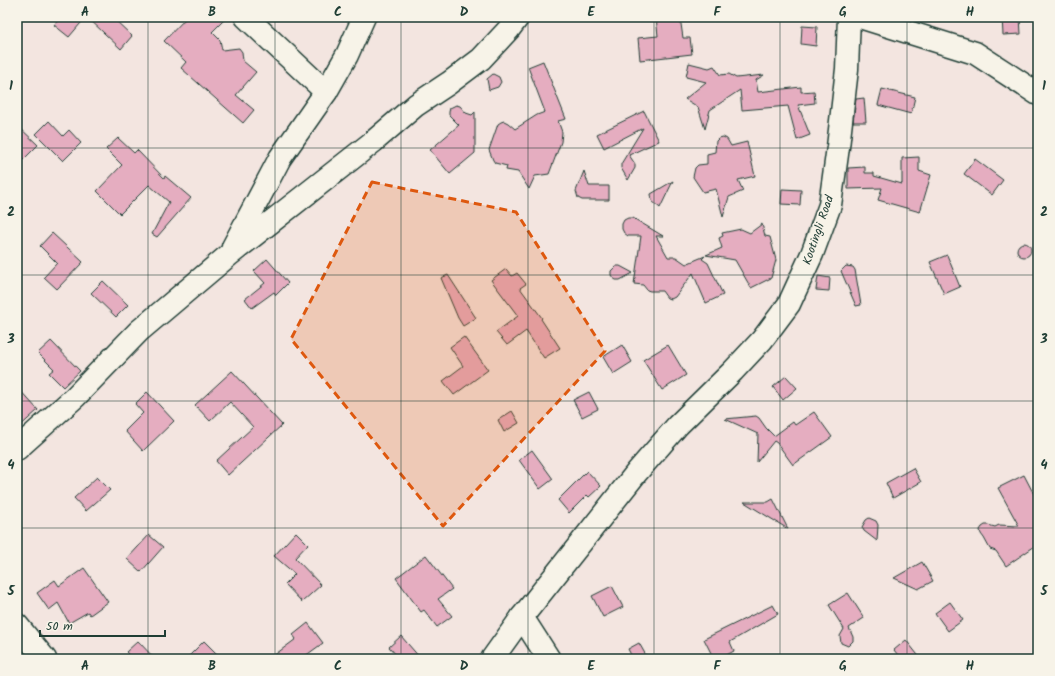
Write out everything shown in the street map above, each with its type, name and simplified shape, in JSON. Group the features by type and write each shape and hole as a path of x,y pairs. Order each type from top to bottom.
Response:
{"street":[{"path":"246,17 326,92"},
{"path":"229,255 280,158 326,92 348,55 364,17"},
{"path":"17,448 75,397 139,331 229,255 374,141 416,105 481,59 510,29 518,17"},
{"name":"Kootingli Road","path":"492,659 522,617 637,472 678,425 762,340 789,304 812,254 830,205 847,69 849,17"},
{"path":"860,17 975,54 1038,94"},
{"path":"522,617 549,659"},
{"path":"17,625 44,659"}],"highlighted area":[{"path":"372,182 516,212 605,351 443,526 291,339"}],"building":[{"path":"61,17 86,17 69,37 54,25"},
{"path":"87,17 112,17 132,36 121,49"},
{"path":"187,17 227,17 212,32 220,40 222,50 239,48 242,52 243,61 256,72 236,95 254,110 243,123 181,68 186,62 164,41"},
{"path":"656,17 680,17 683,38 690,38 692,54 640,60 638,38 658,36"},
{"path":"1002,17 1020,17 1021,34 1003,35"},
{"path":"802,26 817,27 816,46 801,44"},
{"path":"543,61 566,119 558,121 562,132 561,142 549,174 535,176 529,189 518,172 506,170 507,166 495,163 489,150 498,124 504,121 515,129 537,115 545,112 528,67"},
{"path":"689,63 709,68 714,66 720,75 729,74 736,78 764,75 756,80 758,92 801,87 801,92 814,91 815,103 798,105 810,135 797,140 788,106 742,110 740,90 710,110 705,129 698,107 685,99 706,82 686,77"},
{"path":"493,74 499,77 501,82 498,87 489,90 487,79"},
{"path":"882,89 915,97 911,114 878,105"},
{"path":"864,98 866,122 853,122 856,99"},
{"path":"456,105 460,106 466,113 472,115 475,112 475,153 450,174 430,150 459,125 449,115 450,108"},
{"path":"644,111 659,141 629,155 635,164 635,168 628,180 621,168 621,164 643,128 604,148 597,134"},
{"path":"49,121 63,136 69,130 81,143 63,161 36,134"},
{"path":"17,125 38,145 17,166"},
{"path":"723,137 727,139 731,146 747,142 755,176 738,180 743,191 729,197 723,217 716,189 703,192 693,177 695,168 698,165 707,164 707,154 715,152 716,141"},
{"path":"118,138 134,153 137,150 164,178 165,176 191,198 157,237 152,234 169,202 149,185 120,214 97,191 122,165 106,149"},
{"path":"919,157 919,171 931,175 920,212 878,200 882,188 848,189 848,168 865,167 865,173 874,173 874,176 902,184 902,158"},
{"path":"975,159 1003,180 992,195 964,174"},
{"path":"584,171 589,186 609,186 609,200 582,200 578,198 576,191"},
{"path":"673,181 660,208 652,201 651,194"},
{"path":"782,189 801,190 800,205 781,204"},
{"path":"633,218 663,236 656,236 668,257 676,257 686,264 705,256 702,259 708,263 723,295 706,303 693,273 675,297 671,299 667,298 662,291 650,291 643,285 634,284 641,236 628,236 624,233 622,224 624,220"},
{"path":"762,224 765,236 770,237 776,260 771,278 751,288 735,260 706,255 722,248 719,238 723,236 722,233 741,229 750,233"},
{"path":"52,233 83,262 57,289 44,277 57,263 40,246"},
{"path":"1021,243 1027,243 1031,247 1031,253 1027,257 1021,257 1017,253 1017,247"},
{"path":"947,255 960,287 944,294 930,262"},
{"path":"267,259 288,283 276,295 274,292 252,308 245,299 265,283 254,271"},
{"path":"616,266 620,266 633,273 620,280 616,280 611,275 611,271"},
{"path":"846,266 853,267 855,270 861,305 856,306 841,271"},
{"path":"506,269 512,276 517,273 526,284 520,288 542,318 541,319 560,348 544,358 526,331 507,345 496,332 518,316 491,280"},
{"path":"448,275 476,318 463,326 458,318 441,278"},
{"path":"818,276 830,278 829,291 816,290"},
{"path":"103,281 128,305 116,317 91,293"},
{"path":"464,337 488,370 454,395 443,381 463,366 450,347"},
{"path":"51,341 80,371 63,387 49,373 54,369 38,353"},
{"path":"622,345 632,362 613,374 603,357"},
{"path":"668,345 686,375 662,390 643,360"},
{"path":"232,371 282,425 228,475 216,461 253,427 230,402 210,421 195,405"},
{"path":"786,376 797,388 783,400 773,387"},
{"path":"17,387 38,410 17,429"},
{"path":"147,392 174,421 143,451 125,431 143,413 135,404"},
{"path":"589,392 598,409 582,417 573,400"},
{"path":"512,411 519,423 504,432 498,420"},
{"path":"814,412 832,437 793,465 774,441 757,462 758,434 725,419 756,416 774,436 793,422 795,425"},
{"path":"532,450 553,479 540,489 519,460"},
{"path":"913,468 921,482 893,498 886,483"},
{"path":"587,471 601,486 589,497 587,495 569,513 558,500"},
{"path":"1024,475 1038,502 1038,544 1006,566 996,551 990,549 980,530 985,525 995,527 999,525 1019,526 998,488"},
{"path":"97,477 110,490 86,511 74,498"},
{"path":"773,499 788,529 744,502 768,502"},
{"path":"869,518 876,521 878,525 877,541 864,531 862,527"},
{"path":"296,532 308,544 295,558 321,585 302,602 285,584 295,574 274,556"},
{"path":"149,535 163,547 141,572 127,559"},
{"path":"426,555 452,589 438,599 452,616 437,627 424,610 421,612 396,578"},
{"path":"922,562 933,581 918,589 894,578"},
{"path":"84,568 108,602 90,615 88,612 69,623 58,603 49,610 37,593 55,580 59,586"},
{"path":"612,586 623,607 603,617 592,596"},
{"path":"848,593 864,618 849,628 853,641 848,646 841,643 840,636 844,629 829,605"},
{"path":"950,602 963,620 948,631 935,613"},
{"path":"773,605 778,614 730,642 734,651 719,659 714,659 704,639"},
{"path":"308,623 323,643 301,659 269,659 296,639 293,635"},
{"path":"401,636 421,659 400,659 389,647"},
{"path":"906,640 921,659 901,659 894,650"},
{"path":"138,641 155,659 133,659 126,652"},
{"path":"204,641 222,659 186,659"},
{"path":"639,643 648,659 633,659 628,649"}]}
